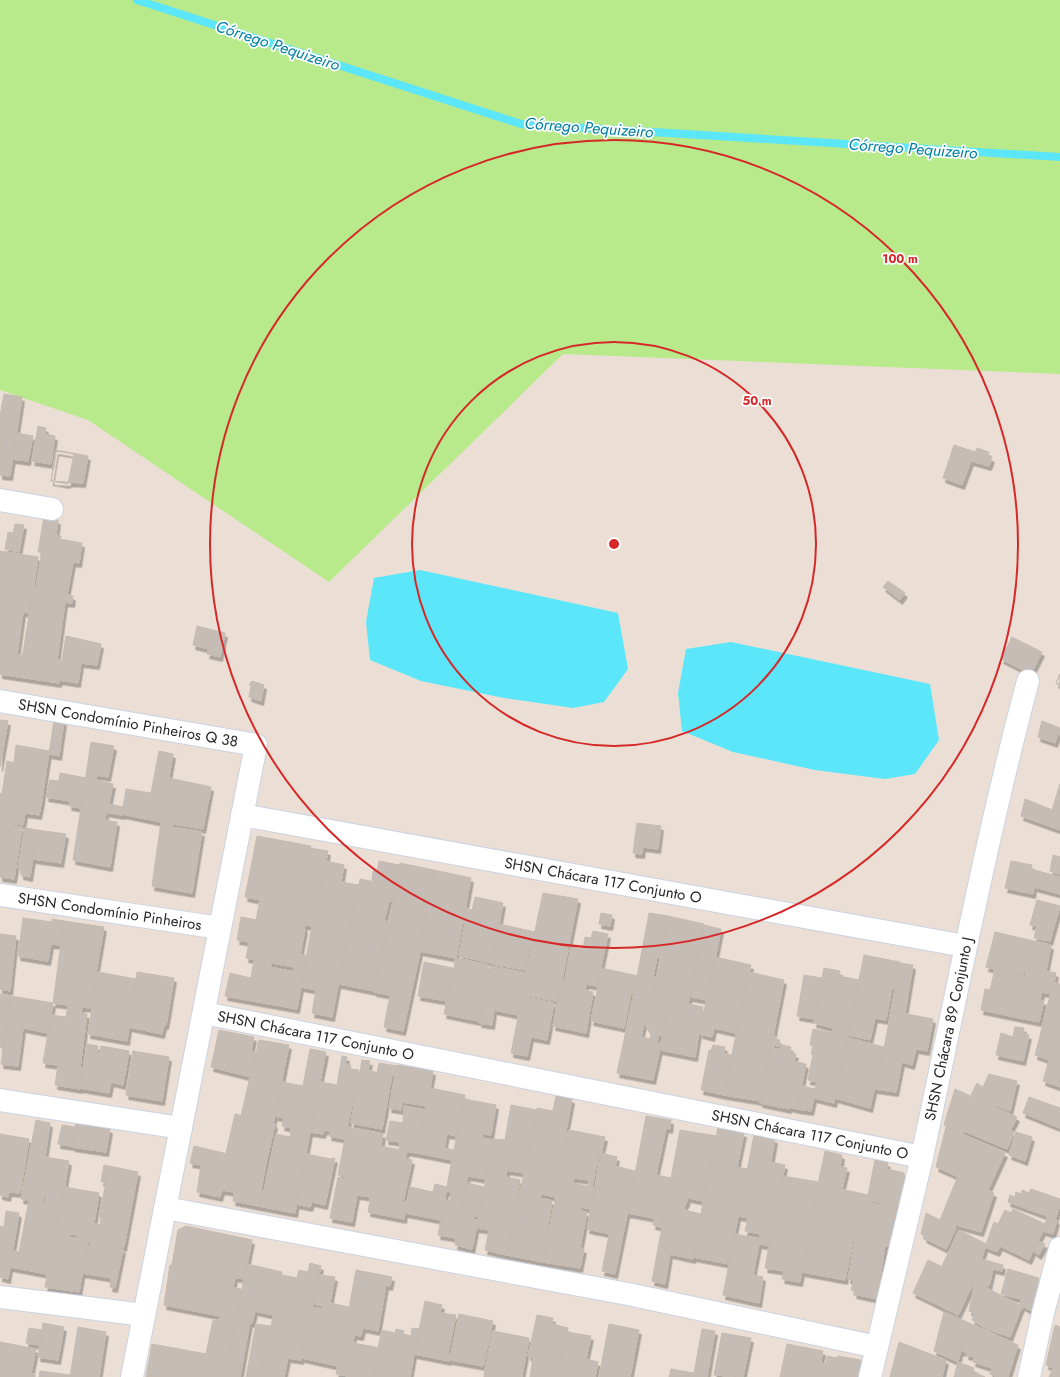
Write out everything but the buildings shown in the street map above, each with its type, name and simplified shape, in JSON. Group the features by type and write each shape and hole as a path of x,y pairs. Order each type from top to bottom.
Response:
{"street":[{"path":"0,500 52,508"},
{"name":"SHSN Chácara 89 Conjunto J","path":"870,1377 922,1157 965,946 1001,782 1028,681"},
{"name":"SHSN Condomínio Pinheiros Q 38","path":"0,701 256,745 242,815"},
{"path":"132,1377 242,815"},
{"name":"SHSN Chácara 117 Conjunto O","path":"242,815 965,946"},
{"name":"SHSN Condomínio Pinheiros","path":"0,895 220,928"},
{"name":"SHSN Chácara 117 Conjunto O","path":"204,1013 922,1157"},
{"path":"0,1100 181,1128"},
{"path":"165,1208 628,1294 877,1347"},
{"path":"1029,1377 1060,1248"},
{"path":"0,1297 144,1315"}],"green space":[{"path":"0,0 1060,0 1060,374 563,354 329,582 88,420 0,390"}],"water":[{"path":"420,570 618,613 628,669 604,702 573,708 504,698 421,681 370,660 366,622 374,578"},
{"path":"731,642 930,684 939,740 915,774 885,779 815,770 733,752 682,731 678,693 686,649"}],"waterway":[{"name":"Córrego Pequizeiro","path":"137,0 521,124 1060,157"}]}
